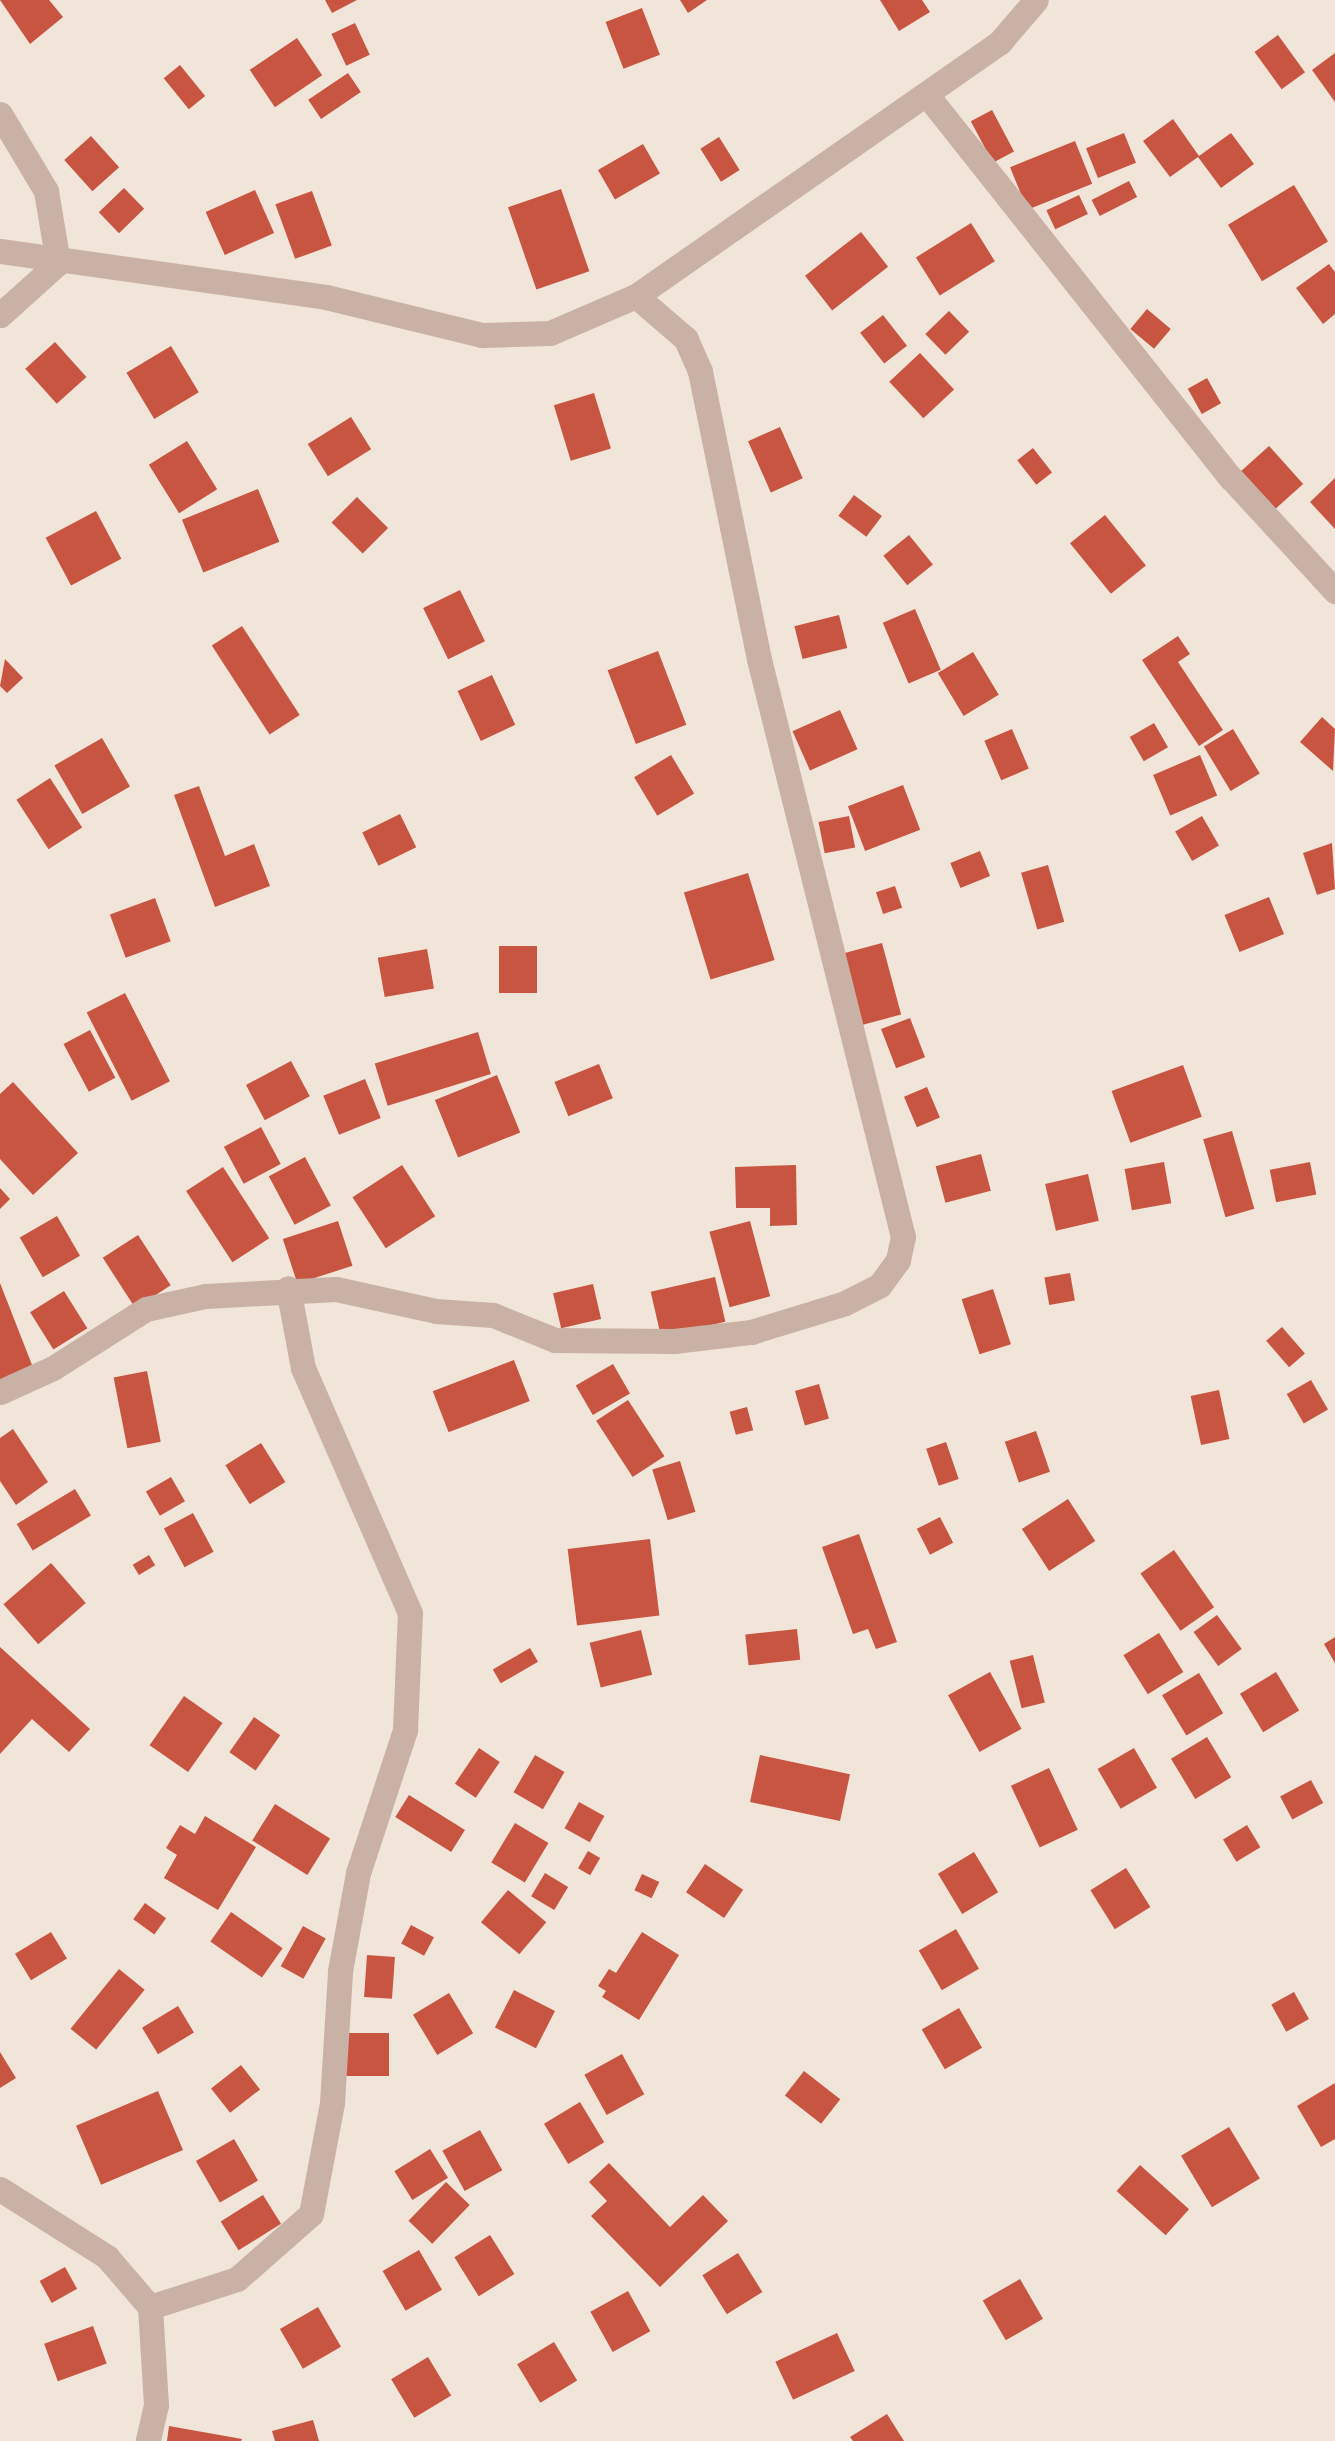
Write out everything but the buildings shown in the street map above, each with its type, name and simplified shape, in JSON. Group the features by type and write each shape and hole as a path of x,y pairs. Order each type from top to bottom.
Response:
{"street":[{"path":"0,250 58,263 326,296 482,335 550,334 636,296 1000,42 1036,0"},
{"path":"927,95 1231,478 1335,591"},
{"path":"0,114 46,191 58,263"},
{"path":"0,315 58,263"},
{"path":"0,1392 53,1368 146,1308 288,1288 336,1289 436,1311 493,1315 555,1340 674,1341 751,1332 845,1304 880,1285 898,1260 903,1237 759,659 700,371 686,339 636,296"},
{"path":"150,2307 237,2279 311,2214 332,2103 340,1972 358,1873 405,1730 410,1613 303,1368 288,1288"},
{"path":"0,2189 107,2257 150,2307 156,2405 148,2441"}]}
